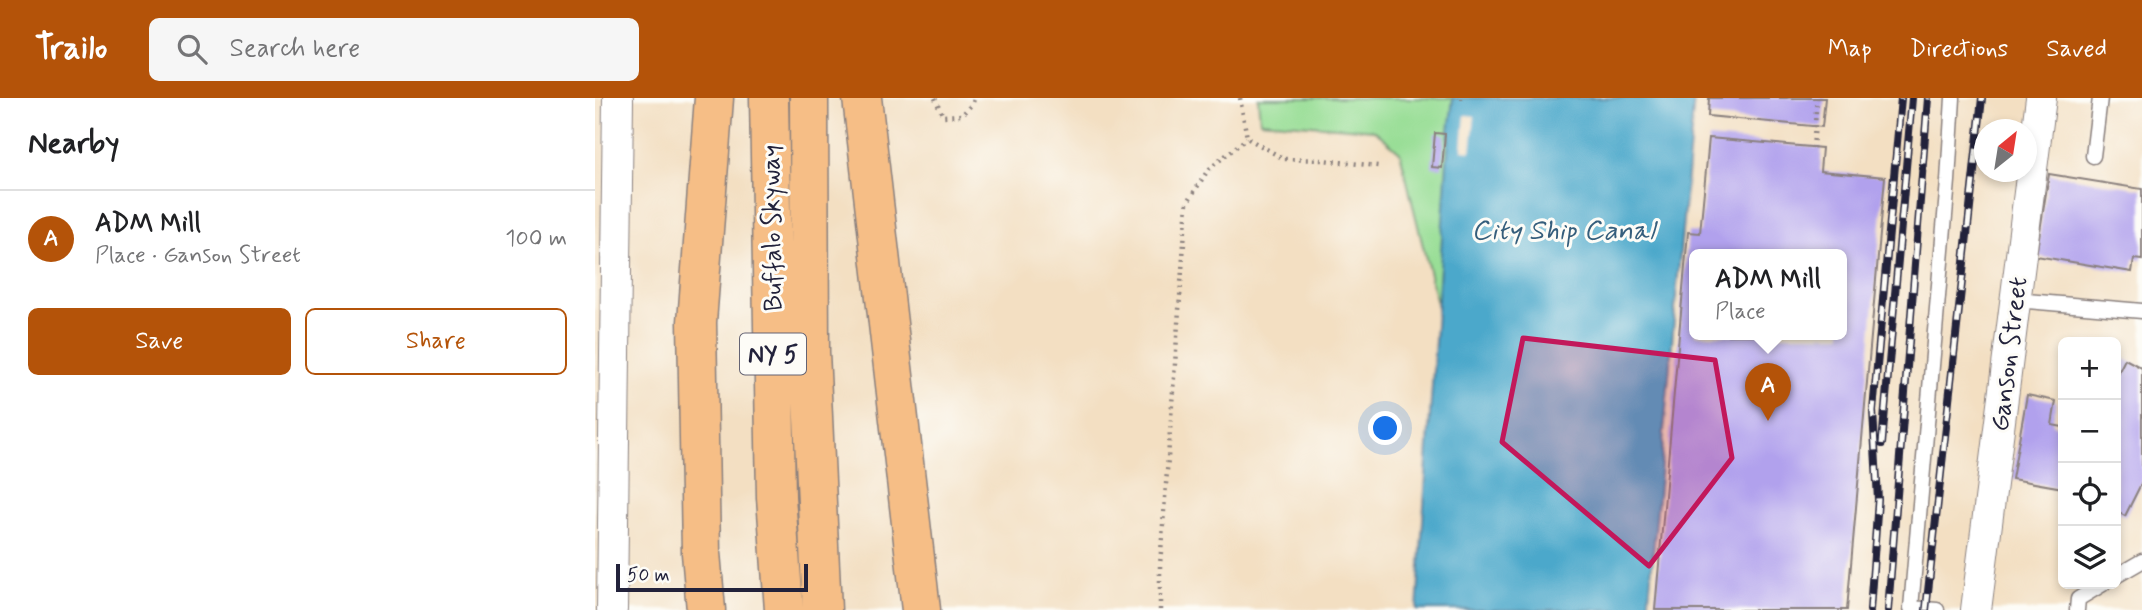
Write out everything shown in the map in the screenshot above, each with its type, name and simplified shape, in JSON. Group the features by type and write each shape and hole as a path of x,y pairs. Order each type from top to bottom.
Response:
{"highway":[{"path":"706,610 701,553 698,322 715,98"},
{"name":"Buffalo Skyway","path":"769,98 776,498 784,610"},
{"name":"Buffalo Skyway","path":"809,98 810,352 822,610"},
{"path":"862,98 921,610"}],"street":[{"path":"612,610 604,449 618,98"},
{"name":"Ganson Street","path":"1976,610 2041,98"}],"lane":[{"path":"1937,610 1911,608 1953,98"},
{"path":"2093,156 2100,98"},
{"path":"2015,300 2142,311"},
{"path":"2121,573 2142,561"},
{"path":"2077,610 2078,599 2095,589"}],"path":[{"path":"935,98 943,116 962,115 974,103 974,98"},
{"path":"1240,98 1247,138"},
{"path":"1813,148 1817,98"},
{"path":"1247,138 1284,159 1378,166"},
{"path":"1160,610 1160,565 1187,203 1209,170 1247,138"}],"highlighted area":[{"path":"1523,338 1715,360 1732,458 1649,566 1502,442"}],"green space":[{"path":"1258,98 1453,98 1438,308 1400,152 1374,130 1260,121"}],"water":[{"name":"City Ship Canal","path":"1453,98 1694,98 1648,610 1417,610"}],"pier":[{"path":"1465,115 1475,116 1471,151 1462,150"}],"building":[{"path":"1709,98 1825,98 1822,127 1708,116"},
{"path":"1435,133 1445,134 1442,168 1432,167"},
{"path":"1709,138 1822,148 1820,171 1885,177 1847,610 1655,610 1688,232 1700,233"},
{"path":"2049,174 2142,189 2142,260 2134,259 2132,272 2036,256"},
{"path":"2125,359 2142,368 2142,482 2125,516 2121,514 2121,367"},
{"path":"2027,395 2056,401 2052,425 2058,426 2058,487 2012,479"}],"railway":[{"path":"1870,610 1878,500 1873,411 1901,98"},
{"path":"1882,444 1912,98"},
{"path":"1888,610 1928,98"},
{"path":"1926,610 1982,98"}],"place":[{"name":"ADM Mill","path":"1768,421"}]}
